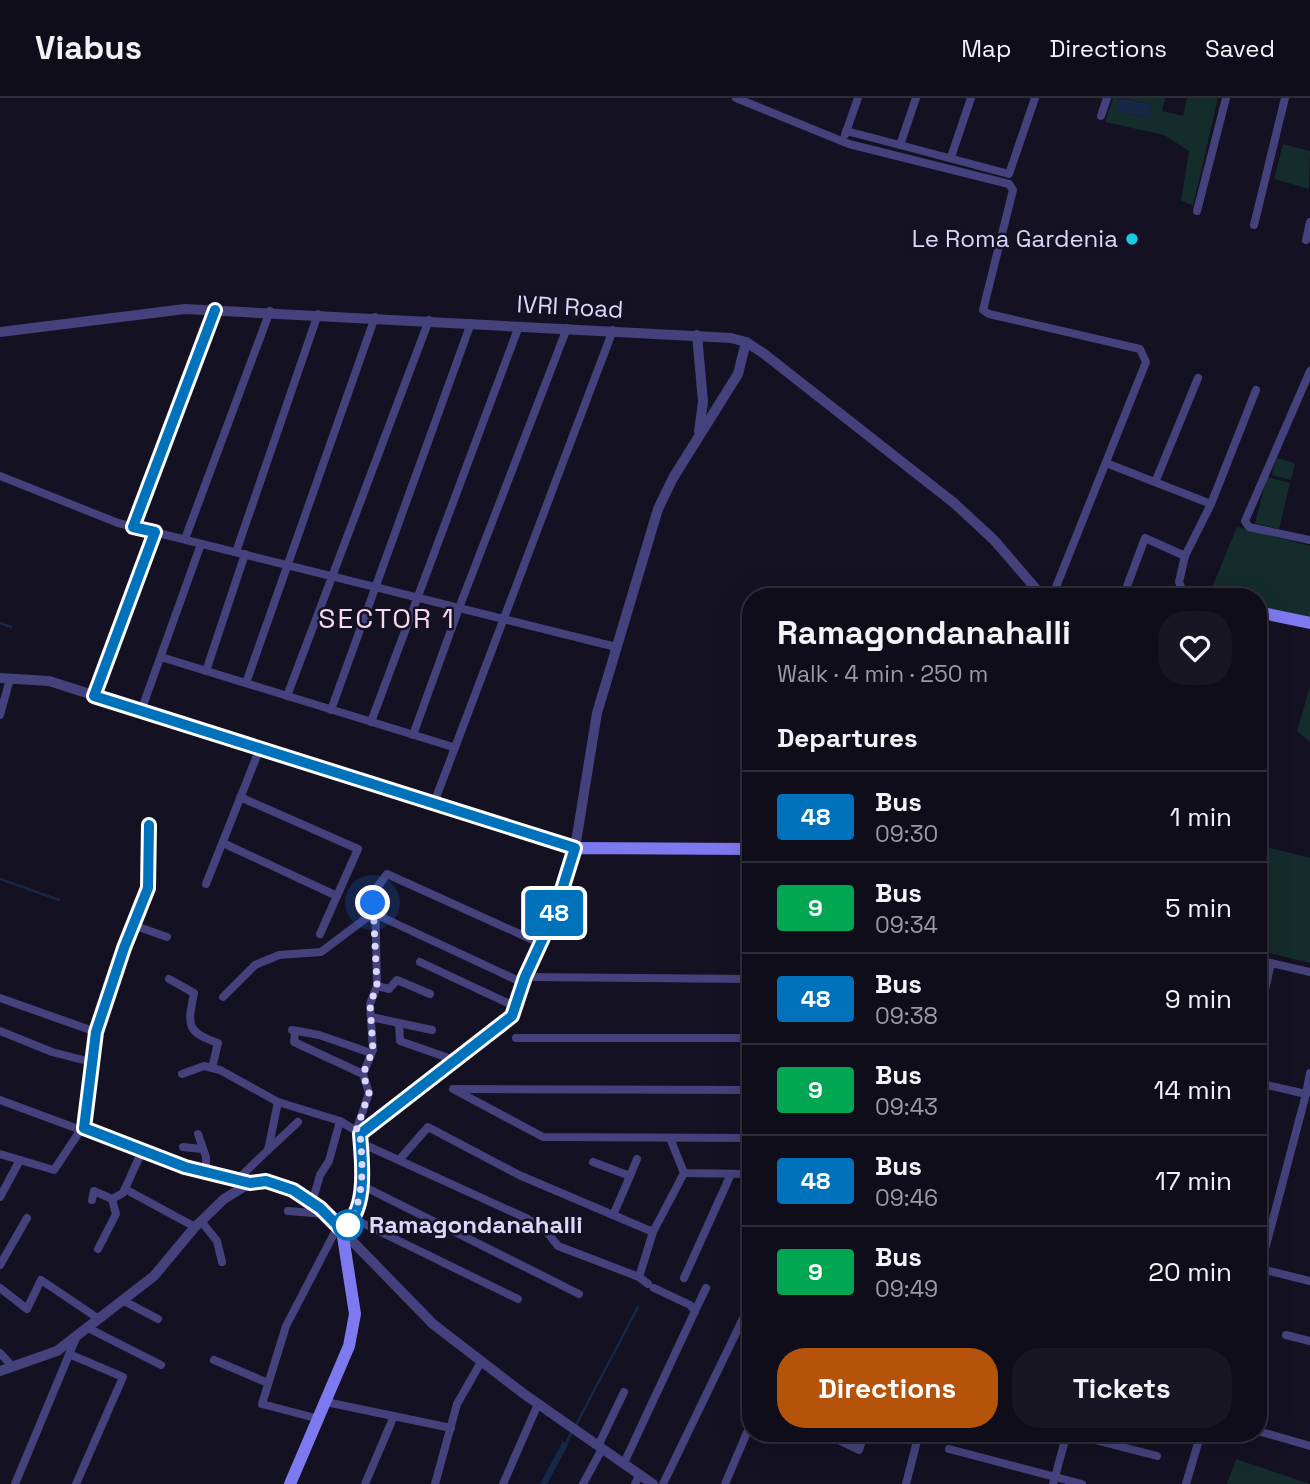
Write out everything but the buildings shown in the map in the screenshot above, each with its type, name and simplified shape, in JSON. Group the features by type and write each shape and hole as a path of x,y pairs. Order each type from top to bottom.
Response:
{"main road":[{"path":"1267,614 1310,623"},
{"path":"290,1484 349,1346 355,1314 340,1228 352,1218 359,1204 359,1136 512,1016 524,980 542,944 575,848 742,849"}],"street":[{"path":"736,98 843,142 1009,184 1013,190 983,310 989,314 1140,349 1146,362 1056,588"},
{"path":"843,142 858,98"},
{"path":"900,145 916,98"},
{"path":"951,157 971,98"},
{"path":"846,131 1009,174 1034,98"},
{"path":"1101,116 1107,98"},
{"path":"1197,211 1226,98"},
{"path":"1254,225 1285,98"},
{"path":"1306,240 1310,222"},
{"path":"133,527 215,310"},
{"name":"IVRI Road","path":"0,331 129,314 215,310 697,335 746,342 906,463 954,503 994,540 1035,588"},
{"path":"185,540 270,312"},
{"path":"236,552 318,314"},
{"path":"246,683 375,317"},
{"path":"287,696 429,320"},
{"path":"331,710 471,323"},
{"path":"371,722 519,326"},
{"path":"413,735 567,328"},
{"path":"434,803 613,330"},
{"path":"697,335 703,400 698,438"},
{"path":"0,715 5,679 48,681 575,848 595,724 615,647 658,509 738,374 746,342"},
{"path":"1310,371 1245,521 1249,527 1310,540"},
{"path":"1156,480 1198,378"},
{"path":"1181,588 1179,582 1185,556 1210,504 1256,390"},
{"path":"703,400 720,402"},
{"path":"1106,463 1156,480 1210,504"},
{"path":"0,476 133,527 615,647"},
{"path":"94,696 155,532"},
{"path":"1126,588 1145,538 1185,556"},
{"path":"141,710 201,544"},
{"path":"206,671 246,555"},
{"path":"161,657 453,747"},
{"path":"206,884 260,748"},
{"path":"240,797 358,849 320,934"},
{"path":"0,1154 54,1170 83,1127 96,1032 148,888 149,825"},
{"path":"223,843 337,896"},
{"path":"359,1136 369,1093 363,1074 372,1053 370,1004 377,986 373,912 375,890 387,874 542,944"},
{"path":"373,912 524,980 742,979"},
{"path":"223,997 255,965 279,956 321,952 373,912"},
{"path":"133,925 167,937"},
{"path":"420,962 516,1007"},
{"path":"1267,962 1310,972"},
{"path":"1267,981 1271,963"},
{"path":"169,979 194,993 189,1020 191,1028 200,1037 218,1043 212,1068"},
{"path":"377,986 390,989 397,980 430,994"},
{"path":"0,998 96,1032"},
{"path":"371,1017 432,1030"},
{"path":"399,1024 400,1041 457,1061"},
{"path":"0,1031 52,1052 91,1062"},
{"path":"363,1074 294,1042 294,1031 319,1035 372,1053"},
{"path":"516,1038 742,1038"},
{"path":"182,1074 204,1066 212,1068 278,1102 340,1121 399,1160 528,1219 547,1232 558,1246 639,1277 651,1286 690,1305 695,1311"},
{"path":"1267,1243 1310,1073"},
{"path":"1267,1085 1306,1094"},
{"path":"742,1090 453,1089 543,1137 742,1139"},
{"path":"0,1100 83,1127 206,1173 250,1183 266,1181 293,1190 326,1214 433,1324 538,1404 624,1463 637,1479 653,1484"},
{"path":"268,1150 278,1102"},
{"path":"312,1203 320,1175 330,1161 340,1121"},
{"path":"237,1180 298,1122"},
{"path":"399,1160 428,1127 519,1175 569,1198 614,1213 653,1232"},
{"path":"198,1134 206,1173"},
{"path":"639,1277 653,1232 684,1173 670,1138"},
{"path":"183,1147 202,1149"},
{"path":"111,1199 125,1189 142,1151"},
{"path":"614,1213 637,1159"},
{"path":"0,1197 20,1160"},
{"path":"593,1162 630,1176"},
{"path":"684,1173 742,1174"},
{"path":"684,1279 731,1174"},
{"path":"0,1371 11,1365 38,1360 57,1351 88,1328 154,1276 198,1224 224,1199 250,1183"},
{"path":"361,1185 579,1294"},
{"path":"125,1189 198,1224 217,1241 222,1262"},
{"path":"92,1200 94,1191 111,1199 116,1214 98,1249"},
{"path":"288,1211 326,1214"},
{"path":"0,1265 27,1218"},
{"path":"352,1218 518,1299"},
{"path":"319,1419 262,1404 286,1326 340,1228"},
{"path":"1267,1274 1310,1281"},
{"path":"0,1288 27,1309 41,1280 99,1319"},
{"path":"624,1463 706,1288"},
{"path":"122,1300 158,1319"},
{"path":"663,1484 742,1321"},
{"path":"88,1328 161,1365"},
{"path":"1286,1335 1310,1341"},
{"path":"15,1484 76,1337"},
{"path":"0,1353 11,1365"},
{"path":"69,1354 123,1377 76,1484"},
{"path":"214,1360 268,1383"},
{"path":"435,1484 457,1404 481,1362"},
{"path":"583,1484 624,1392"},
{"path":"326,1402 451,1428"},
{"path":"503,1484 538,1404"},
{"path":"365,1484 394,1416"},
{"path":"1267,1434 1310,1446"},
{"path":"724,1484 743,1442"},
{"path":"843,1442 859,1450 861,1442"},
{"path":"906,1484 917,1442"},
{"path":"1054,1480 1065,1442"},
{"path":"1102,1442 1157,1456"},
{"path":"1186,1484 1198,1442"},
{"path":"949,1449 1054,1480 1082,1484"}],"green space":[{"path":"1113,98 1119,98 1117,111 1148,117 1151,104 1122,98 1165,98 1162,111 1183,116 1187,98 1218,98 1193,206 1181,200 1189,151 1164,135 1105,122"},
{"path":"1283,144 1310,151 1309,189 1274,179"},
{"path":"1276,458 1295,463 1291,480 1272,475"},
{"path":"1267,477 1290,483 1279,529 1255,523"},
{"path":"1237,527 1310,546 1310,619 1267,611 1267,588 1212,588"},
{"path":"1310,687 1310,742 1297,731"},
{"path":"1267,847 1310,858 1310,963 1267,952"},
{"path":"1236,1459 1310,1484 1227,1484"}],"water":[{"path":"1119,98 1151,104 1149,117 1117,111"},
{"path":"563,1441 568,1445 547,1484 540,1484"}],"waterway":[{"path":"0,623 11,627"},
{"path":"0,879 59,900"},
{"path":"576,1425 638,1307"},
{"path":"566,1444 572,1431"}],"bus line":[{"name":"48","path":"149,825 148,888 124,948 96,1032 88,1076 84,1128 164,1161 250,1183 266,1181 293,1190 320,1208 342,1230 348,1225 359,1204 363,1164 360,1134 512,1016 525,977 555,912 575,848 94,696 155,532 133,527 215,310"}],"place":[{"name":"Le Roma Gardenia","path":"1132,239"},
{"name":"Ramagondanahalli","path":"348,1225"}],"district":[{"name":"SECTOR 1","path":"387,618"}],"route":[{"path":"348,1225 359,1204 363,1164 360,1134 356,1131 369,1093 363,1074 373,1050 370,1004 377,986 373,903"}]}
